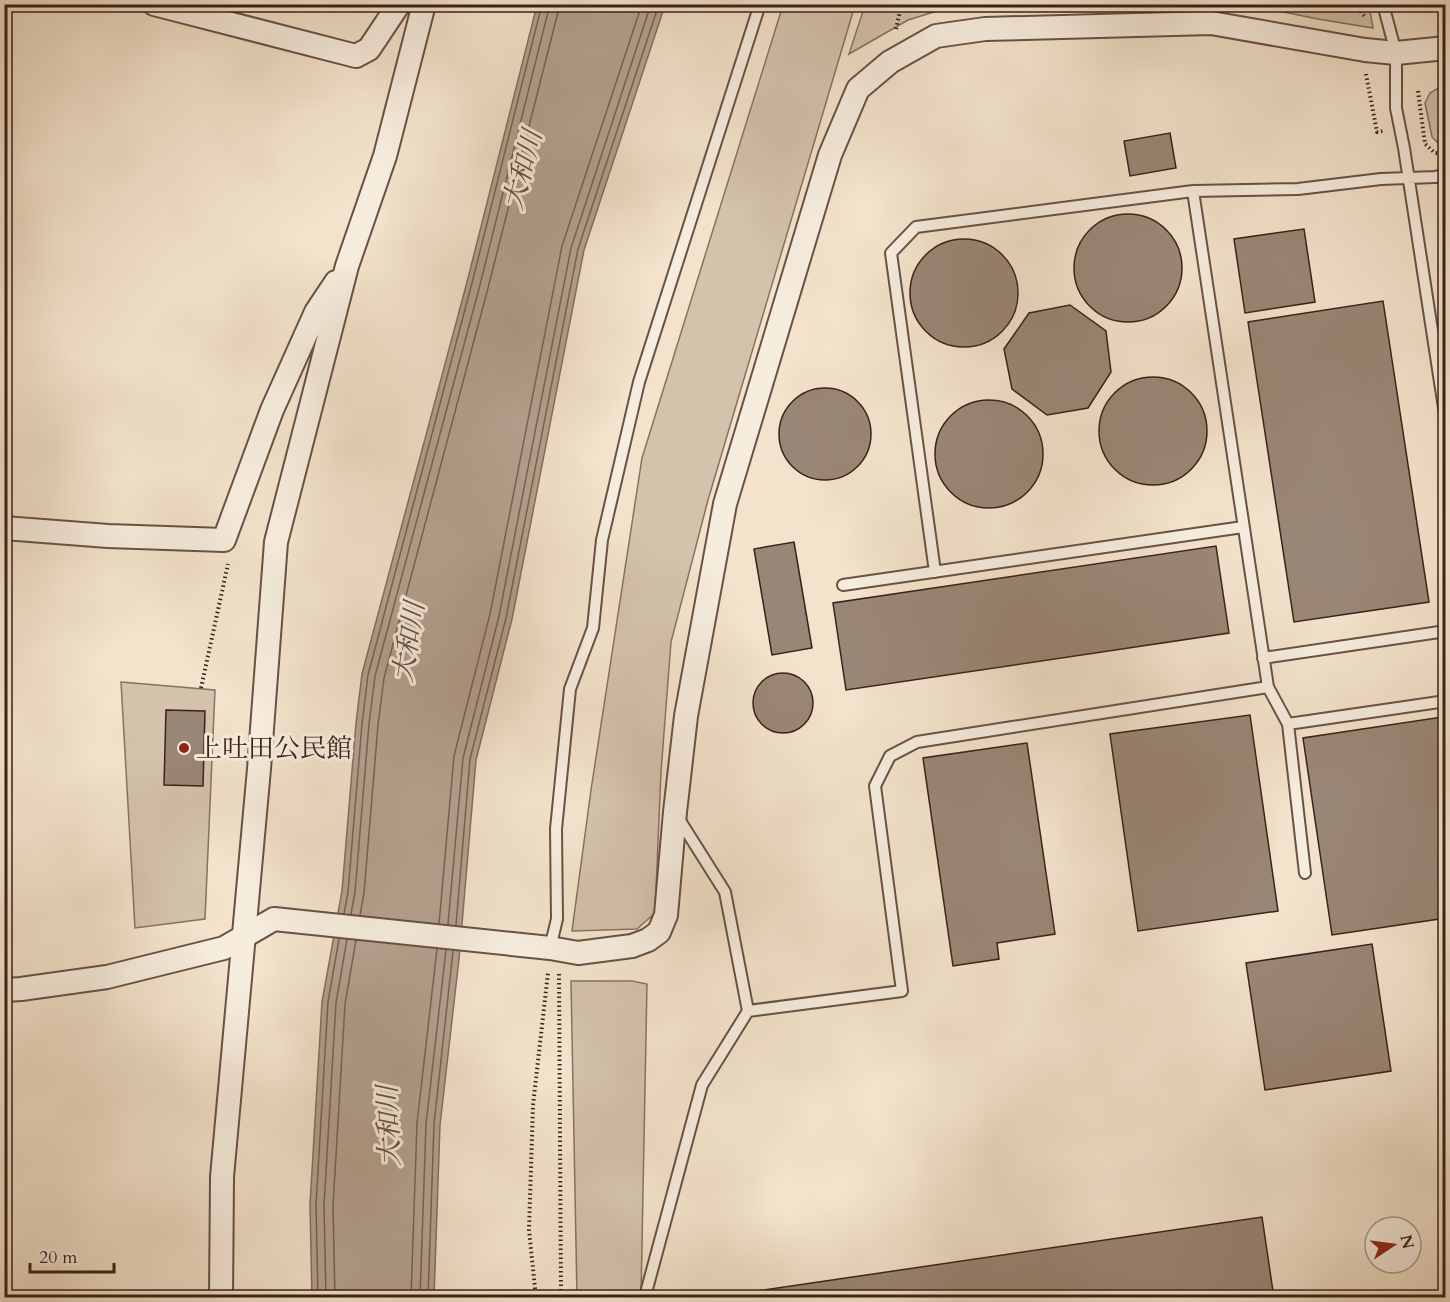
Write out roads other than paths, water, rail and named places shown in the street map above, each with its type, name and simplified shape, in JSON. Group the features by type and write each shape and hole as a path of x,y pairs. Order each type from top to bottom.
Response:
{"street":[{"path":"154,4 356,56 369,49 399,4"},
{"path":"221,1298 222,1177 259,769 276,542 347,266 385,156 424,4"},
{"path":"4,990 21,990 107,977 224,948 274,919 555,957 632,946 648,940 659,932 666,915 686,716 725,504 830,155 858,89 890,62 936,36 985,29 1210,23 1365,50 1405,52 1446,48"},
{"path":"4,528 108,536 224,540 272,410 316,312 347,266"}],"lane":[{"path":"555,957 556,829 570,689 593,628 602,540 639,382 760,4"},
{"path":"1383,4 1405,52 1396,108 1409,177 1446,421"},
{"path":"935,572 891,253 916,227 1193,191 1298,189 1381,179 1446,175"},
{"path":"1193,191 1268,687 1288,724 1305,873"},
{"path":"843,585 1243,527"},
{"path":"1263,658 1446,631"},
{"path":"748,1011 902,991 875,786 890,756 917,742 1268,687"},
{"path":"1288,724 1446,701"},
{"path":"647,1298 647,1289 702,1085 748,1011 725,892 675,812"}],"water":[{"name":"大和川","path":"537,5 665,5 584,250 512,619 476,760 459,959 440,1125 434,1297 312,1298 310,1205 322,1002 342,891 362,674 467,282"}],"place":[{"name":"上吐田公民館","path":"184,748"}]}
